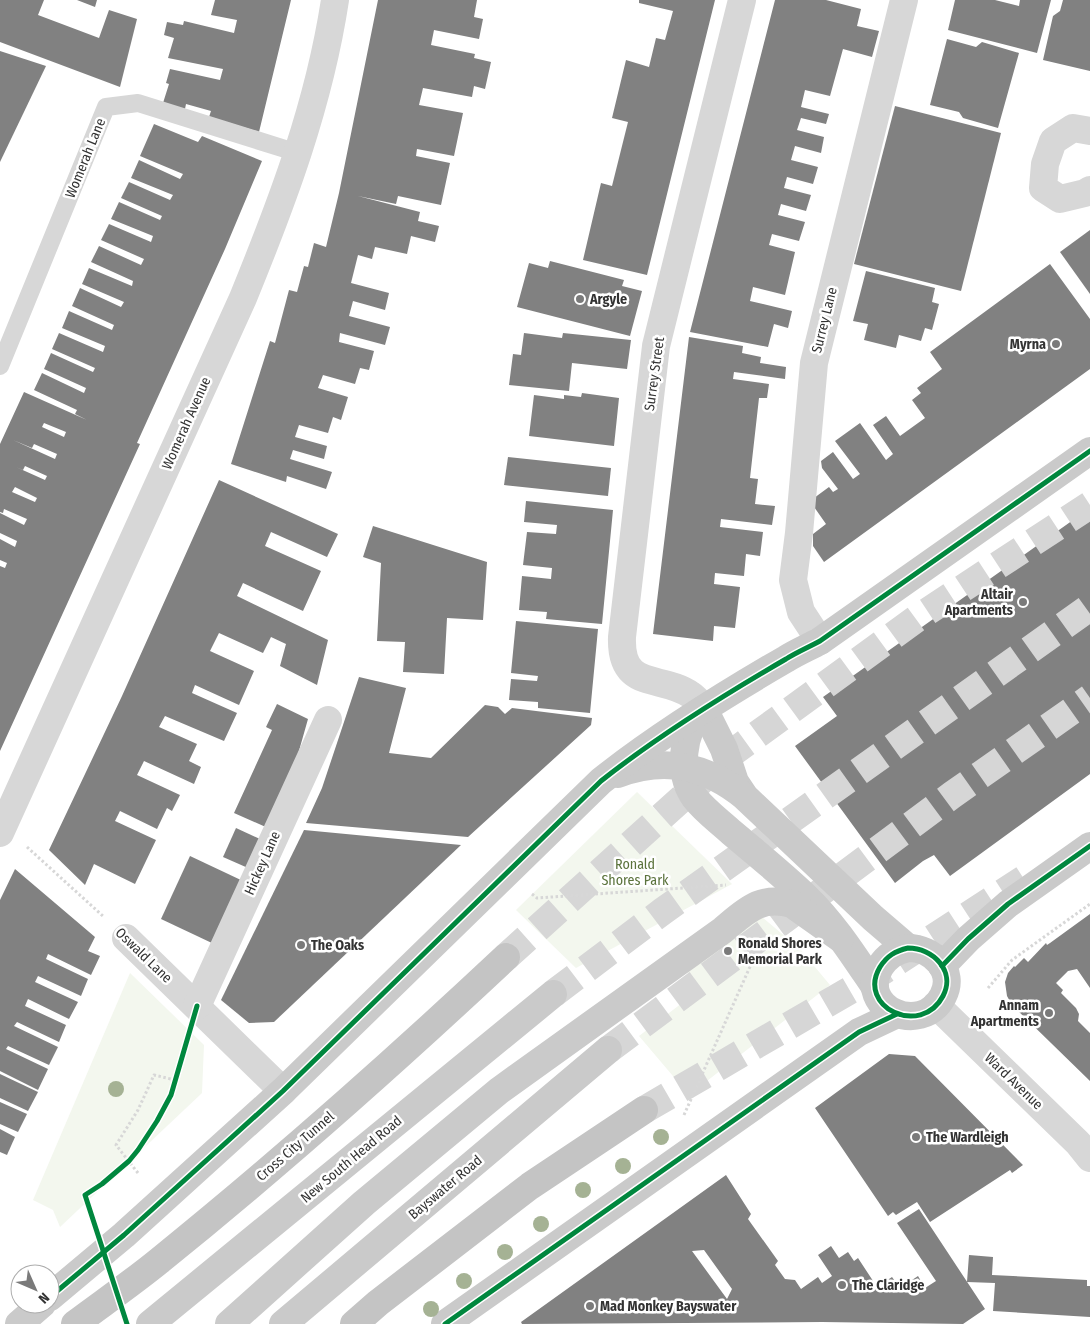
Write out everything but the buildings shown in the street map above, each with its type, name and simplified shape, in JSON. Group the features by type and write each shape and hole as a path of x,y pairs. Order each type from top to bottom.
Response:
{"highway":[{"name":"Cross City Tunnel","path":"75,1324 158,1262 276,1164 404,1052 506,957"},
{"path":"354,1324 378,1303 530,1186 644,1110"}],"main road":[{"path":"60,1289 124,1235 283,1091 601,781 646,746 787,658 820,641 1090,451"},
{"path":"704,709 693,722 684,758 688,783 695,798 826,918 887,1008 897,1014 922,1015 942,998 947,982 945,970 928,952 922,949 908,948 897,950 884,962 877,973 875,988"},
{"path":"704,709 721,742 735,782 745,797"},
{"path":"601,781 645,766 661,764 684,767 714,775 745,797 873,918 908,948"},
{"path":"942,966 968,939 1008,904 1090,846"},
{"path":"229,1324 364,1203 500,1090 751,908 769,901 792,904 840,938"},
{"name":"New South Head Road","path":"150,1324 553,994"},
{"path":"444,1324 859,1032 897,1014"},
{"name":"Bayswater Road","path":"283,1324 608,1050"},
{"path":"18,1324 30,1314"}],"street":[{"name":"Womerah Avenue","path":"1,827 243,298 277,214 298,153 328,44 335,0"},
{"name":"Surrey Street","path":"704,709 690,694 647,680 632,671 623,654 622,637 656,346 742,0"},
{"name":"Surrey Lane","path":"820,641 801,612 793,580 814,363 904,0"},
{"path":"1090,131 1073,128 1052,141 1045,164 1044,188 1060,199 1090,190"},
{"name":"Hickey Lane","path":"197,1006 328,720"},
{"name":"Oswald Lane","path":"126,938 283,1091"},
{"name":"Ward Avenue","path":"936,1005 1086,1145"}],"lane":[{"name":"Womerah Lane","path":"0,366 106,107 138,103 298,153"}],"path":[{"path":"508,870 536,898 734,884"},
{"path":"988,988 1012,960 1090,904"},
{"path":"684,1115 762,940"},
{"path":"138,1173 116,1145 138,1110 154,1075 175,1080"}],"green space":[{"name":"Ronald Shores Park","path":"637,792 732,884 576,968 516,910"},
{"path":"762,917 800,949 830,985 689,1095 639,1036 699,990 686,971"},
{"path":"130,973 204,1045 202,1093 60,1227 53,1210 33,1200"}],"tunnel":[{"path":"506,957 732,753 916,619 1090,505"},
{"path":"553,994 663,911 1090,607"},
{"path":"608,1050 952,795 1090,698"},
{"path":"644,1110 878,974 1024,879"}],"cycle path":[{"path":"60,1289 124,1235 283,1091 601,781 691,717 790,656 820,641 1090,451"},
{"path":"942,966 968,939 1008,904 1090,846"},
{"path":"908,948 926,952 933,957 940,963 947,978 943,996 933,1008 920,1015 907,1016 894,1012 884,1005 877,994 875,981 880,967 892,954 908,948"},
{"path":"127,1324 85,1195 102,1184 129,1161 157,1121 171,1095 197,1006"},
{"path":"445,1324 859,1032 897,1014"}],"place":[{"name":"Argyle","path":"580,299"},
{"name":"Myrna","path":"1056,344"},
{"name":"Altair Apartments","path":"1023,602"},
{"name":"The Oaks","path":"301,945"},
{"name":"Ronald Shores Memorial Park","path":"728,951"},
{"name":"Annam Apartments","path":"1049,1013"},
{"name":"The Wardleigh","path":"916,1137"},
{"name":"The Claridge","path":"842,1285"},
{"name":"Mad Monkey Bayswater","path":"590,1306"}]}
